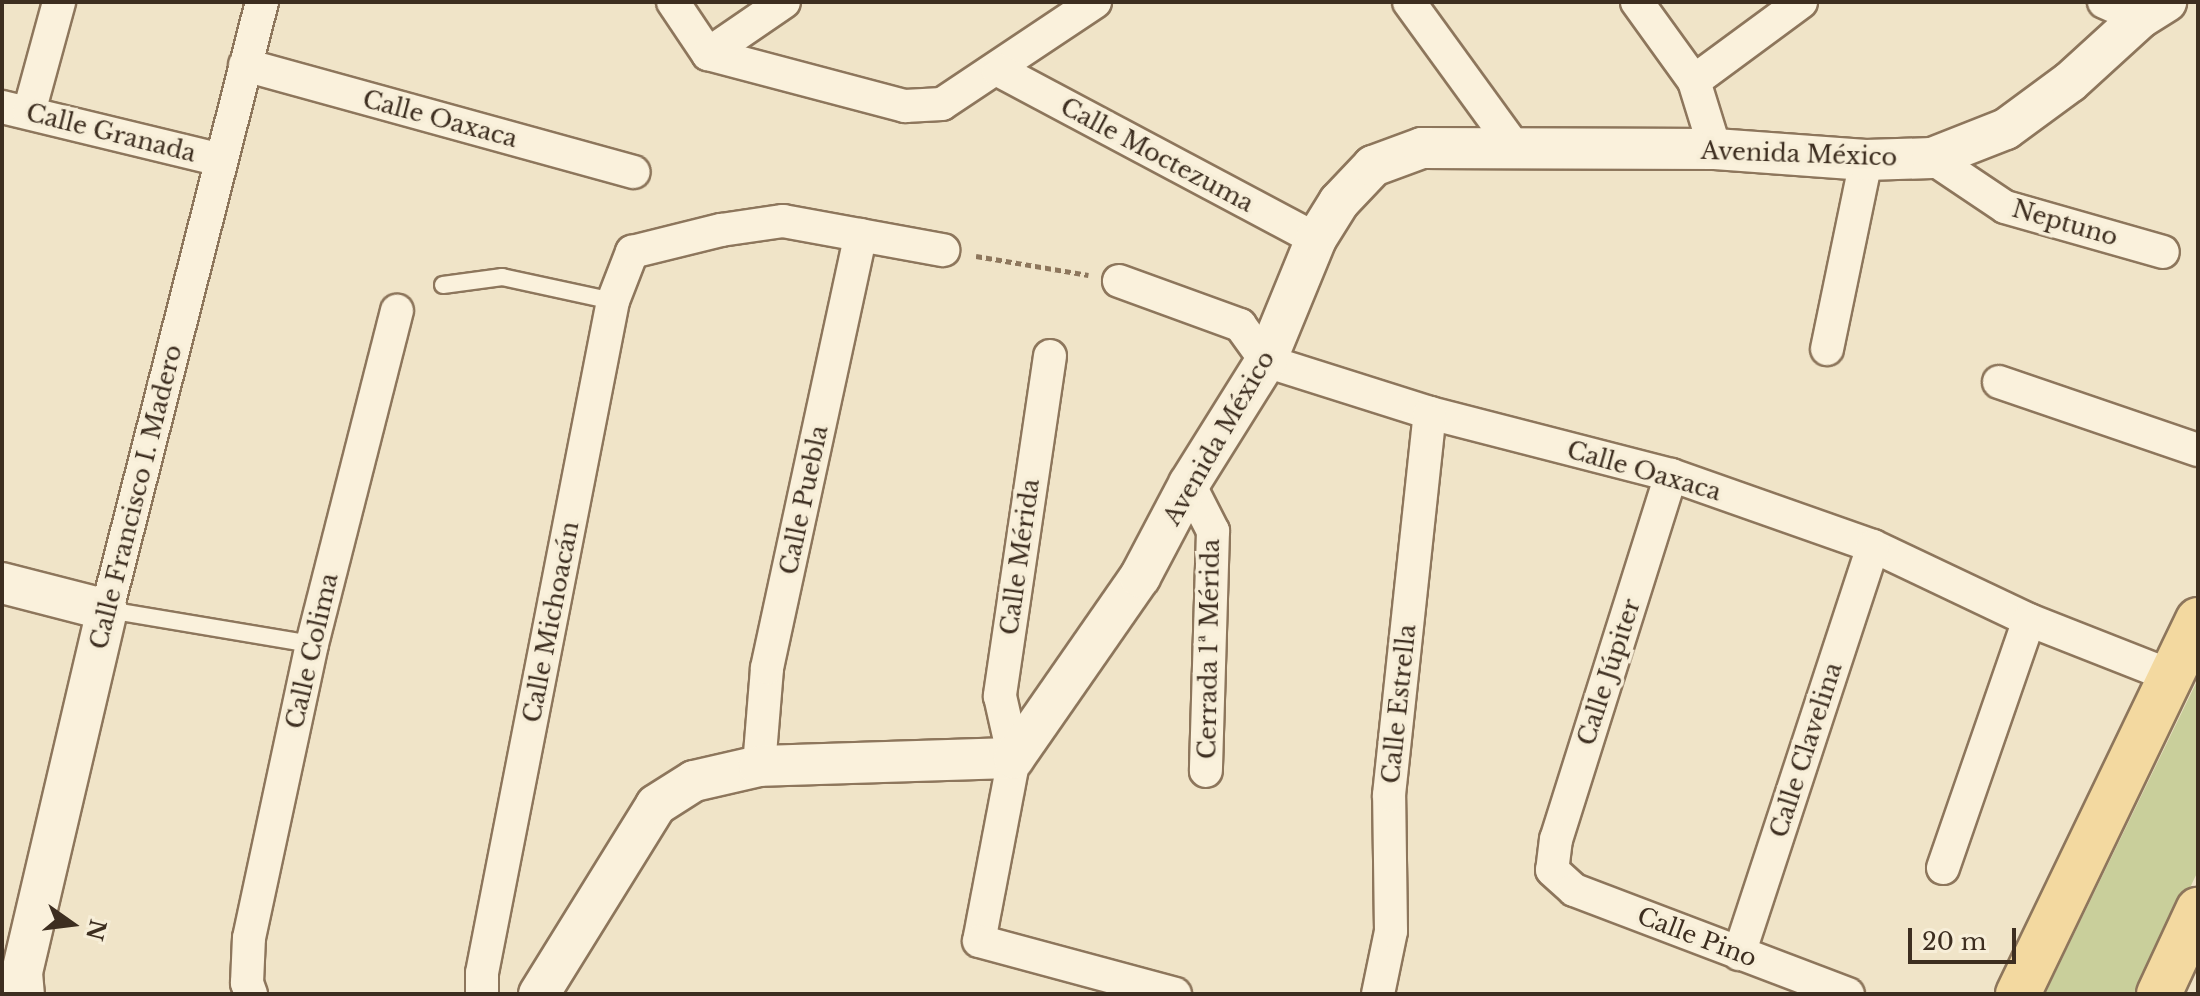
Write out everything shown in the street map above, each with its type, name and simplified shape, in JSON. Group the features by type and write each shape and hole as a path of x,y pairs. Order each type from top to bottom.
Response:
{"main road":[{"path":"2018,994 2198,620"},
{"path":"2159,994 2198,910"}],"street":[{"path":"16,110 59,2"},
{"name":"Calle Francisco I. Madero","path":"24,994 22,973 107,610 262,2"},
{"path":"673,2 708,54 905,106 942,104 998,70 1095,2"},
{"path":"708,54 784,2"},
{"path":"1409,2 1515,148"},
{"path":"1637,2 1694,81 1715,149"},
{"path":"1694,81 1801,2"},
{"name":"Avenida México","path":"1014,758 1140,577 1189,484 1266,361 1316,239 1339,202 1373,166 1422,148 1715,149 1866,160 1932,158 2006,129 2070,82 2137,7"},
{"name":"Calle Oaxaca","path":"245,65 634,172"},
{"name":"Calle Moctezuma","path":"998,70 1316,239"},
{"name":"Calle Granada","path":"16,110 221,160"},
{"name":"Neptuno","path":"1932,158 2005,207 2163,252"},
{"path":"1827,349 1866,160"},
{"name":"Calle Michoacán","path":"482,994 482,973 613,301 632,252 721,230 783,221 861,235"},
{"path":"861,235 943,250"},
{"name":"Calle Puebla","path":"759,766 767,668 861,235"},
{"path":"1119,281 1240,325 1266,361"},
{"name":"Calle Colima","path":"251,994 247,983 249,938 312,644 397,311"},
{"name":"Calle Mérida","path":"1014,758 1000,696 1050,356"},
{"name":"Calle Oaxaca","path":"1266,361 1430,413 1671,475 1873,546 2029,620 2171,676"},
{"path":"1999,382 2198,450"},
{"name":"Calle Estrella","path":"1378,994 1391,931 1389,795 1430,413"},
{"name":"Calle Júpiter","path":"1552,870 1556,839 1671,475"},
{"name":"Cerrada 1ª Mérida","path":"1189,484 1213,531 1206,771"},
{"name":"Calle Clavelina","path":"1739,954 1873,546"},
{"path":"2,583 107,610"},
{"path":"1943,868 2029,620"},
{"path":"540,994 656,805 694,781 759,766 1014,758 979,941 1175,994"},
{"name":"Calle Pino","path":"1552,870 1574,890 1848,994"}],"lane":[{"path":"443,285 502,277 613,301"},
{"path":"107,610 312,644"}],"path":[{"path":"943,250 1119,281"}],"green space":[{"path":"2198,679 2198,871 2139,994 2045,994"}]}
